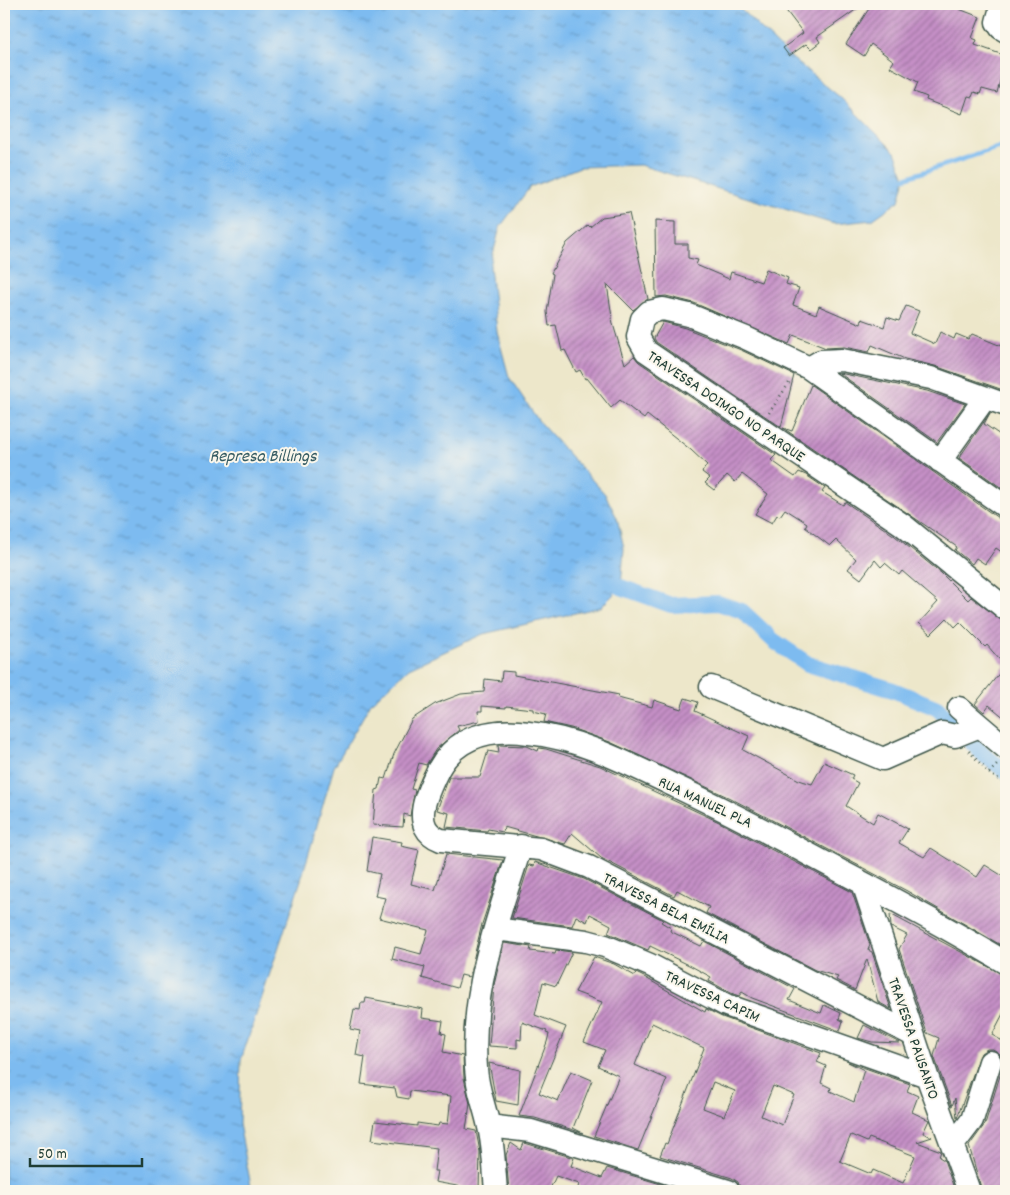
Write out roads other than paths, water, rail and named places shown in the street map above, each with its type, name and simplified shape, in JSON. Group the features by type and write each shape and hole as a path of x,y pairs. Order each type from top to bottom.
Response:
{"street":[{"path":"1002,4 997,22 1006,31"},
{"name":"TRAVESSA DOIMGO NO PARQUE","path":"1006,507 805,366 746,338 689,315 657,310 649,312 642,318 638,337 646,351 903,525 1006,609"},
{"path":"805,366 821,361 842,360 931,378 1006,406"},
{"path":"940,461 984,398"},
{"path":"711,687 883,759 942,733 967,731 1006,748"},
{"path":"959,708 967,731"},
{"name":"RUA MANUEL PLA","path":"423,812 431,784 443,761 458,744 484,734 529,732 587,748 659,778 745,818 1006,963"},
{"name":"TRAVESSA BELA EMÍLIA","path":"423,812 422,821 428,833 441,840 521,846 554,853 589,867 913,1035"},
{"path":"496,1191 489,1126 478,1086 475,1035 481,984 495,929 521,846"},
{"name":"TRAVESSA PAUSANTO","path":"863,883 927,1076 970,1191"},
{"name":"TRAVESSA CAPIM","path":"495,929 586,941 605,946 650,965 726,1005 927,1076"},
{"path":"953,1145 972,1120 990,1062"},
{"path":"489,1126 531,1131 728,1191"}],"water":[{"name":"Represa Billings","path":"4,4 735,4 788,55 841,98 895,152 905,178 899,201 872,220 834,224 640,165 580,167 530,187 500,227 490,266 497,332 509,377 540,423 605,494 617,518 624,548 621,587 601,607 483,634 409,668 371,703 334,767 301,880 241,1060 239,1124 252,1191 4,1191"}],"waterway":[{"path":"905,178 1006,145"},
{"path":"621,587 671,605 718,603 742,611 774,641 808,664 893,690 937,708 985,756 1006,771"}]}
